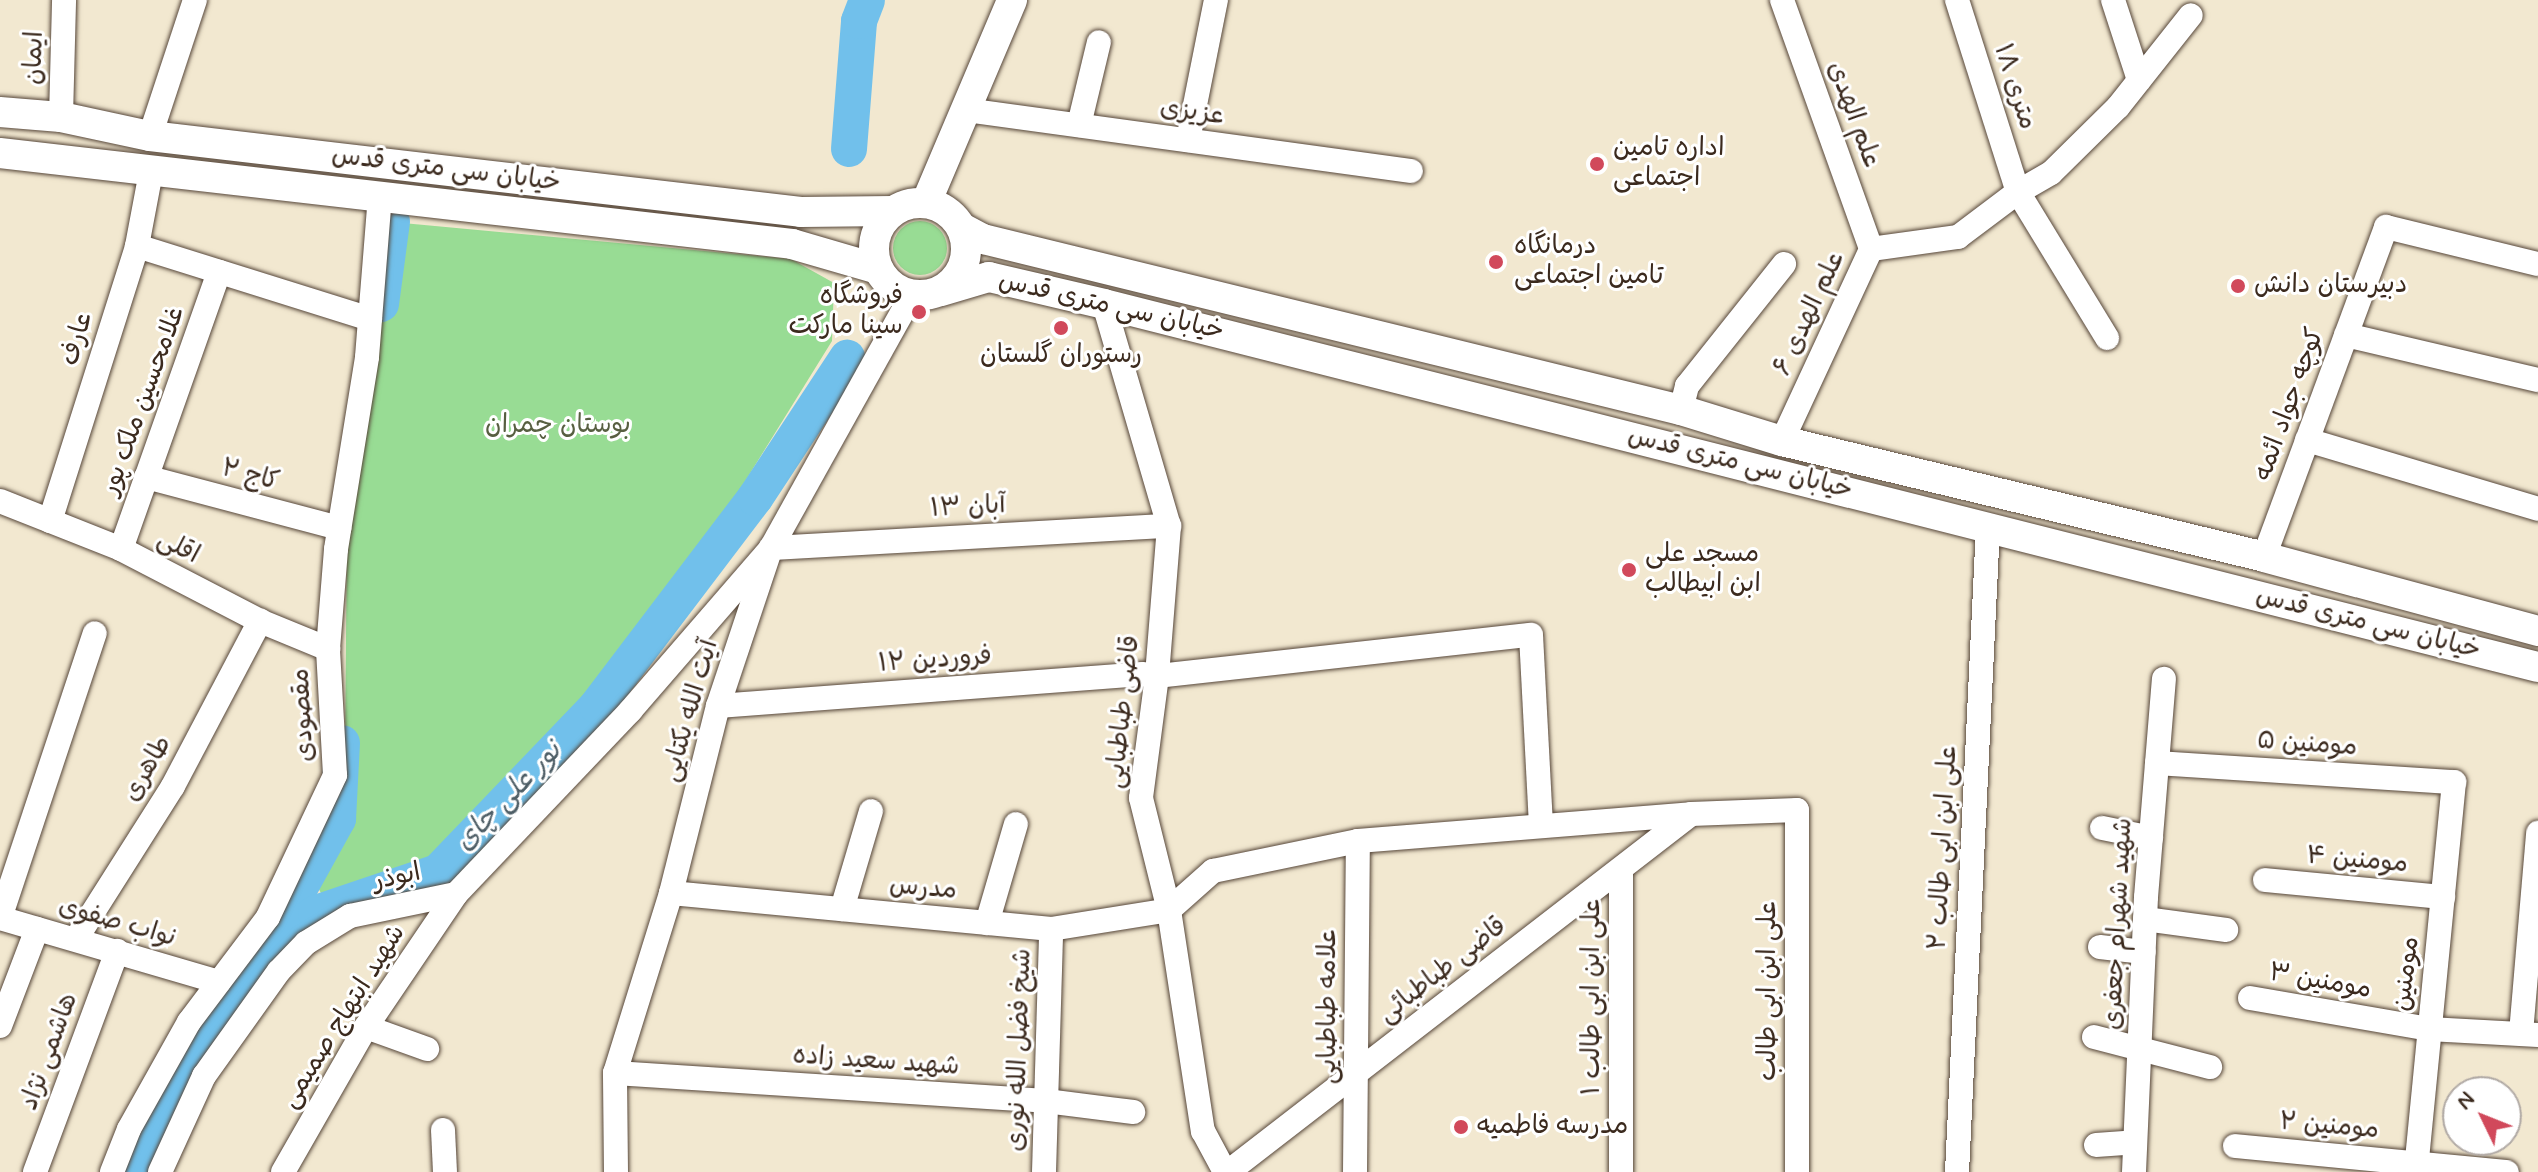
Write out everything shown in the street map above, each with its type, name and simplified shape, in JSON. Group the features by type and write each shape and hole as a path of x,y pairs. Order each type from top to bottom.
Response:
{"main road":[{"path":"926,203 1012,0"},
{"name":"خیابان سی متری قدس","path":"0,112 61,117 150,136 801,212 893,211"},
{"name":"خیابان سی متری قدس","path":"0,153 792,244 878,269"},
{"path":"926,203 949,212 962,228 966,242 962,270 926,293 886,281 874,257 877,231 893,211 926,203"},
{"name":"خیابان سی متری قدس","path":"962,228 983,239 1681,410 1782,441 2264,557 2538,631"},
{"name":"خیابان سی متری قدس","path":"926,293 989,277 1580,423 2538,667"},
{"path":"1580,423 1590,388"}],"street":[{"name":"ایمان","path":"61,117 64,0"},
{"path":"150,136 195,0"},
{"path":"1188,140 1216,0"},
{"name":"علم الهدی","path":"1782,0 1871,249"},
{"name":"۱۸ متری","path":"1957,0 2018,192 2107,338"},
{"path":"2113,0 2139,80"},
{"name":"علم الهدی ۶","path":"1782,441 1871,249 1958,237 2018,192 2051,173 2118,107 2191,15"},
{"path":"1079,125 1099,42"},
{"name":"عزیزی","path":"966,110 1411,171"},
{"name":"عارف","path":"50,521 137,246 151,172"},
{"name":"مقصودی","path":"112,1172 129,1129 189,1022 268,917 335,775 328,649 339,528 370,319 380,197"},
{"name":"کوچه جواد ائمه","path":"2264,557 2386,227 2538,264"},
{"path":"137,246 370,319"},
{"path":"1681,410 1687,386 1784,264"},
{"name":"غلامحسین ملک پور","path":"121,549 219,272"},
{"name":"آیت الله یکتایی","path":"616,1172 615,1073 671,893 718,706 771,548 926,293"},
{"name":"قاضی طباطبایی","path":"1104,304 1169,526 1157,676 1141,798 1169,910 1203,1131 1226,1172"},
{"path":"2346,335 2538,380"},
{"path":"2307,440 2538,509"},
{"name":"کاج ۲","path":"146,477 339,528"},
{"name":"اقلی","path":"0,501 121,549 260,621 328,649"},
{"name":"۱۳ آبان","path":"771,548 1169,526"},
{"name":"علی ابن ابی طالب ۲","path":"1957,1172 1988,527"},
{"name":"ابوذر","path":"160,1172 204,1076 279,971 306,943 350,916 456,894 630,711 771,548"},
{"name":"طاهری","path":"76,939 173,786 260,621"},
{"path":"0,918 95,633"},
{"name":"۱۲ فروردین","path":"718,706 1142,674 1157,676 1531,635 1541,826"},
{"name":"شهید شهرام جعفری","path":"2134,1172 2145,919 2164,679"},
{"name":"۵ مومنین","path":"2157,763 2454,782"},
{"name":"مومنین","path":"2417,1168 2454,782"},
{"name":"علی ابن ابی طالب","path":"1691,814 1797,810 1797,1172"},
{"path":"842,909 871,811"},
{"path":"1169,910 1213,871 1358,841 1691,814"},
{"name":"قاضی طباطبائی","path":"1226,1172 1691,814"},
{"path":"987,923 1016,824"},
{"path":"2102,828 2151,838"},
{"path":"2529,1034 2538,833"},
{"name":"علامه طباطبایی","path":"1355,1172 1358,841"},
{"name":"علی ابن ابی طالب ۱","path":"1621,870 1621,1172"},
{"name":"مومنین ۴","path":"2265,880 2443,897"},
{"name":"مدرس","path":"671,893 1051,929 1169,910"},
{"name":"شهید ابتهاج صمیمی","path":"292,1169 366,1027 456,894"},
{"name":"نواب صفوی","path":"0,918 219,982"},
{"path":"2145,919 2226,930"},
{"path":"0,1026 37,929"},
{"name":"شیخ فضل الله نوری","path":"1044,1172 1051,929"},
{"path":"2100,947 2144,952"},
{"name":"هاشمی نژاد","path":"35,1172 117,951"},
{"name":"مومنین ۳","path":"2250,998 2429,1029 2529,1034"},
{"path":"366,1027 427,1049"},
{"path":"2094,1037 2210,1067"},
{"name":"شهید سعید زاده","path":"615,1073 1046,1101 1133,1112"},
{"path":"443,1130 445,1172"},
{"path":"2096,1145 2135,1142"},
{"name":"مومنین ۲","path":"2235,1146 2417,1168 2507,1172"}],"green space":[{"path":"920,221 939,229 947,248 939,267 920,275 901,267 893,248 901,229"},
{"name":"بوستان چمران","path":"392,222 791,259 834,283 832,341 676,593 443,855 323,897 311,874 320,813 345,751 347,527 373,388"}],"waterway":[{"path":"849,149 859,21 867,0"},
{"path":"381,304 392,222"},
{"name":"نور علی چای","path":"132,1172 144,1137 265,950 316,913 438,872 597,706 755,498 847,358"},
{"path":"270,942 338,819 342,743"}],"place":[{"name":"اداره تامین اجتماعی","path":"1597,164"},
{"name":"درمانگاه تامین اجتماعی","path":"1496,262"},
{"name":"دبیرستان دانش","path":"2238,286"},
{"name":"فروشگاه سینا مارکت","path":"919,312"},
{"name":"رستوران گلستان","path":"1061,328"},
{"name":"مسجد علی ابن ابیطالب","path":"1629,570"},
{"name":"مدرسه فاطمیه","path":"1461,1127"}]}
